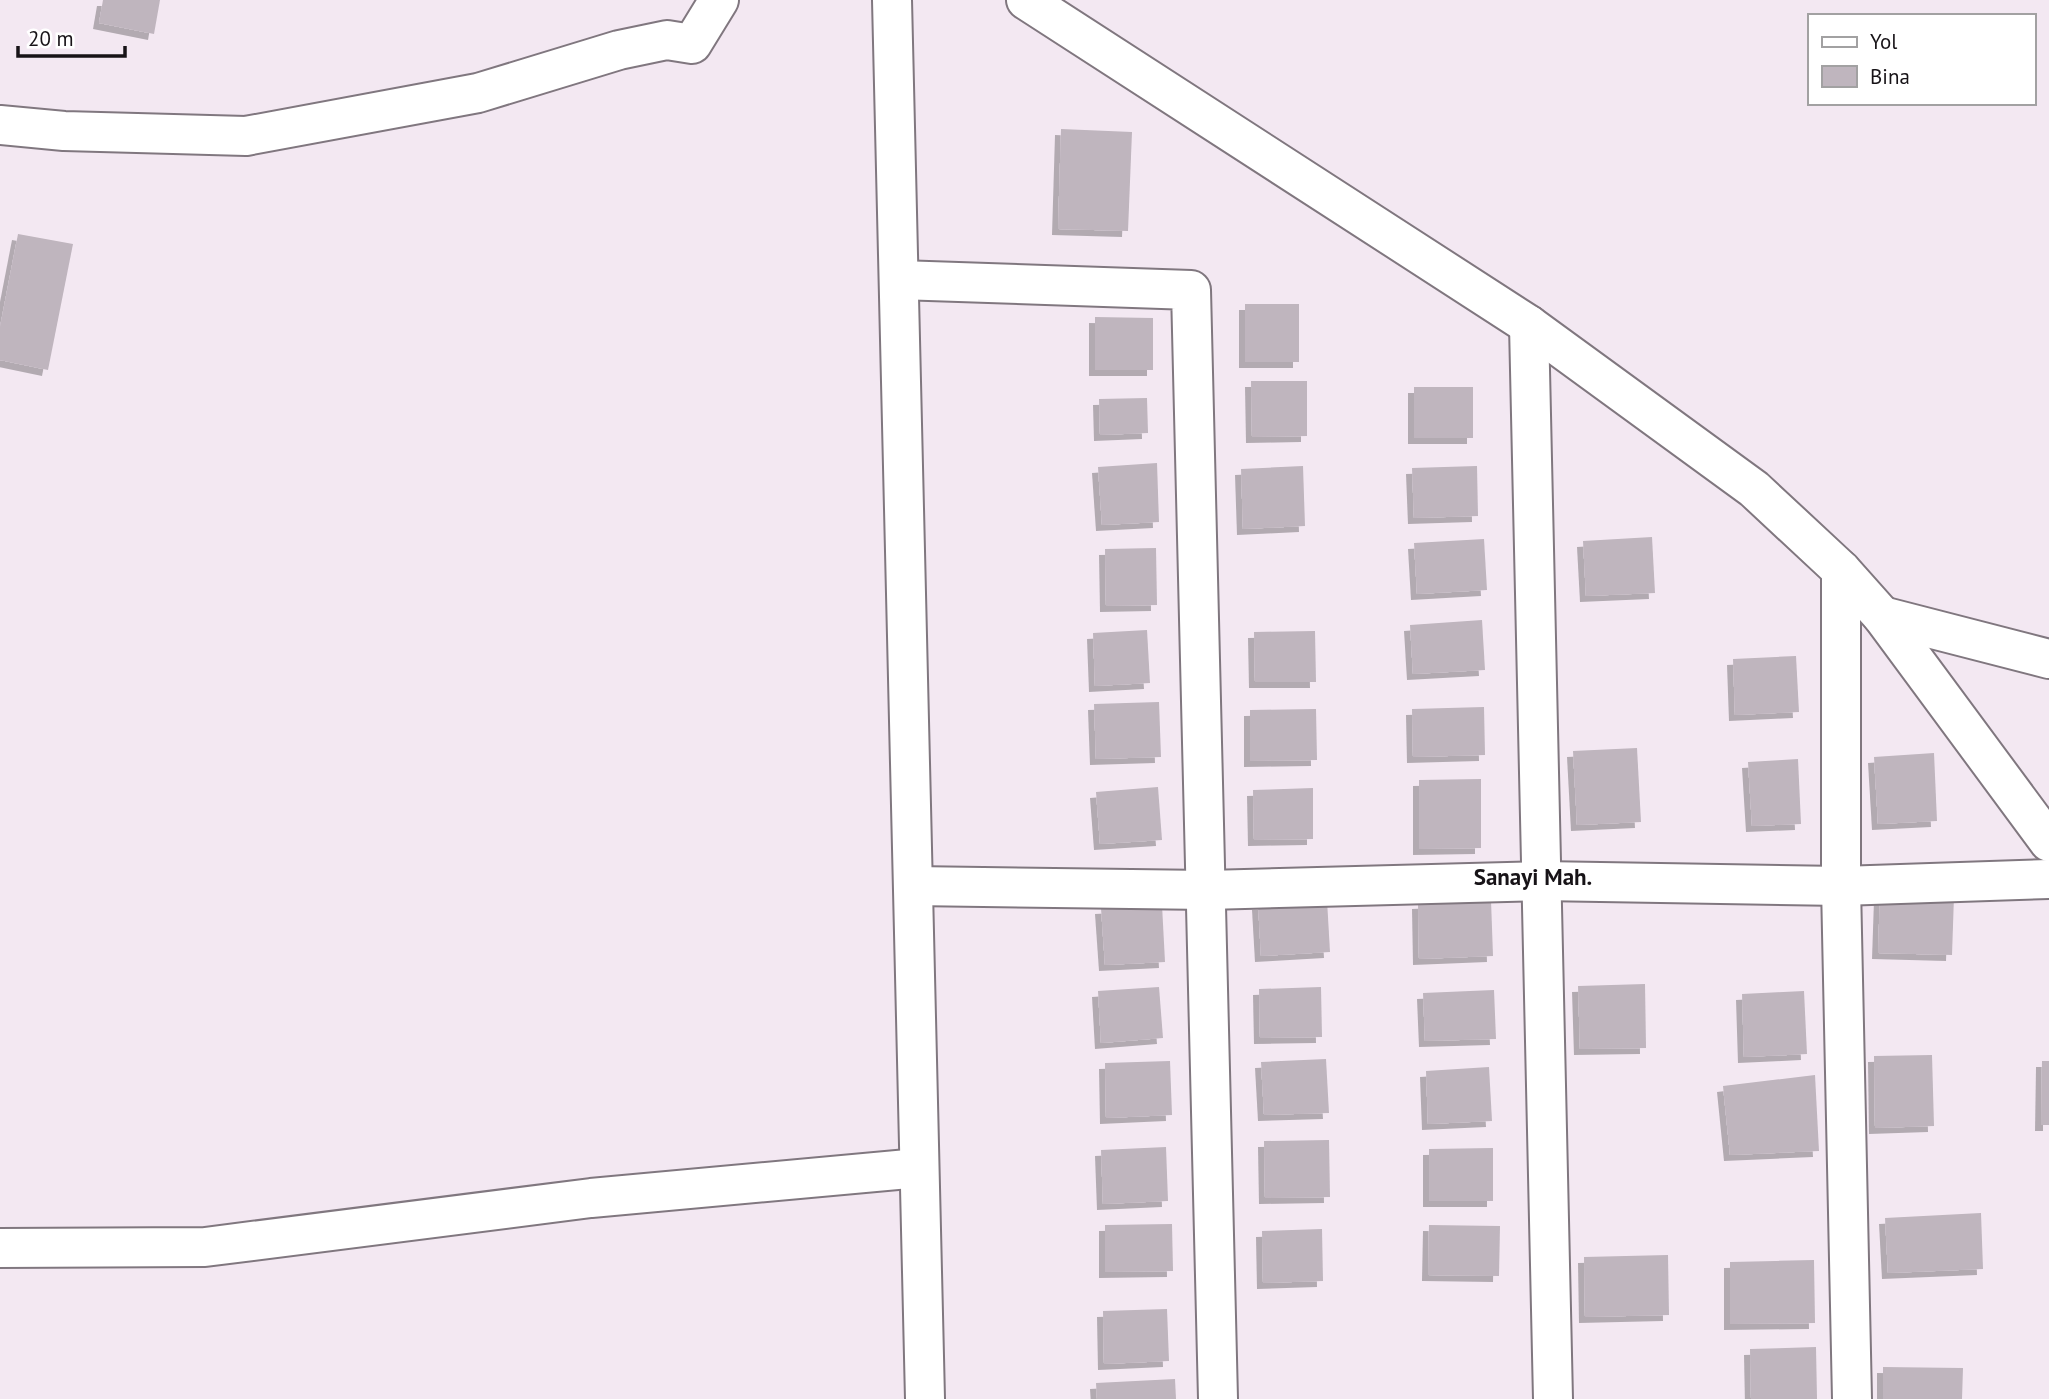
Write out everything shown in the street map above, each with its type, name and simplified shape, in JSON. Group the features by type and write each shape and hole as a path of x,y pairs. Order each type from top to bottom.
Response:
{"street":[{"path":"0,125 64,131 246,136 308,126 478,93 667,40 692,44 719,0"},
{"path":"892,0 925,1399"},
{"path":"1026,0 1529,325 1754,489 1841,570 1882,615 2049,842"},
{"path":"899,279 1191,290 1208,890 1218,1399"},
{"path":"1529,325 1553,1399"},
{"path":"1841,570 1841,886 1852,1399"},
{"path":"1882,615 2049,659"},
{"path":"913,886 1208,890 1541,881 1841,886 2049,879"},
{"path":"0,1248 205,1247 591,1198 919,1168"}],"building":[{"path":"103,0 160,0 154,34 99,23"},
{"path":"1061,129 1132,132 1128,231 1058,229"},
{"path":"18,234 73,244 48,370 0,360 0,327"},
{"path":"1245,304 1299,304 1299,362 1245,362"},
{"path":"1095,317 1153,318 1153,370 1095,370"},
{"path":"1251,381 1307,381 1307,436 1252,437"},
{"path":"1414,387 1473,387 1473,438 1414,438"},
{"path":"1147,398 1148,433 1100,435 1099,399"},
{"path":"1157,463 1159,522 1102,525 1098,467"},
{"path":"1303,466 1305,526 1243,529 1241,469"},
{"path":"1477,466 1478,516 1414,518 1412,468"},
{"path":"1652,537 1655,593 1586,596 1583,541"},
{"path":"1484,539 1487,590 1417,594 1414,543"},
{"path":"1156,548 1157,605 1106,606 1105,549"},
{"path":"1482,620 1485,670 1413,674 1410,625"},
{"path":"1147,630 1150,683 1095,686 1093,633"},
{"path":"1315,631 1316,682 1255,682 1254,632"},
{"path":"1796,656 1799,712 1735,715 1733,659"},
{"path":"1159,702 1161,757 1096,759 1094,704"},
{"path":"1484,707 1485,755 1413,757 1412,709"},
{"path":"1316,709 1317,760 1250,761 1250,710"},
{"path":"1637,748 1641,822 1577,825 1573,751"},
{"path":"1934,753 1937,821 1878,824 1874,757"},
{"path":"1798,759 1801,824 1752,826 1748,762"},
{"path":"1481,779 1481,848 1419,849 1419,780"},
{"path":"1158,787 1162,840 1100,844 1096,792"},
{"path":"1313,788 1313,839 1254,840 1253,790"},
{"path":"1880,894 1954,896 1952,955 1878,953"},
{"path":"1327,900 1330,952 1261,956 1258,904"},
{"path":"1491,900 1493,956 1419,959 1418,903"},
{"path":"1162,905 1165,962 1105,965 1101,908"},
{"path":"1645,984 1646,1048 1580,1049 1578,986"},
{"path":"1159,987 1163,1038 1101,1043 1098,991"},
{"path":"1321,987 1322,1037 1260,1038 1259,989"},
{"path":"1494,990 1496,1039 1425,1041 1423,993"},
{"path":"1804,991 1807,1054 1744,1057 1742,994"},
{"path":"1932,1055 1934,1126 1875,1128 1874,1056"},
{"path":"1326,1059 1329,1113 1264,1115 1261,1062"},
{"path":"1170,1061 1172,1115 1106,1118 1105,1063"},
{"path":"2042,1061 2049,1061 2049,1125 2041,1125"},
{"path":"1489,1067 1492,1121 1428,1124 1426,1071"},
{"path":"1815,1075 1819,1151 1730,1155 1723,1086"},
{"path":"1329,1140 1330,1197 1265,1198 1264,1141"},
{"path":"1166,1147 1168,1201 1103,1204 1101,1150"},
{"path":"1493,1148 1493,1201 1429,1201 1429,1149"},
{"path":"1981,1213 1983,1269 1888,1273 1885,1218"},
{"path":"1172,1224 1173,1271 1105,1272 1105,1225"},
{"path":"1429,1225 1500,1226 1499,1276 1428,1275"},
{"path":"1322,1229 1323,1281 1263,1283 1262,1231"},
{"path":"1668,1255 1669,1315 1585,1317 1584,1257"},
{"path":"1814,1260 1815,1323 1730,1324 1730,1262"},
{"path":"1167,1309 1169,1361 1104,1364 1103,1311"},
{"path":"1816,1347 1817,1399 1751,1399 1750,1349"},
{"path":"1883,1367 1963,1368 1962,1399 1883,1399"},
{"path":"1175,1379 1176,1399 1097,1399 1096,1383"}],"district":[{"name":"Sanayi Mah.","path":"1533,877"}]}
